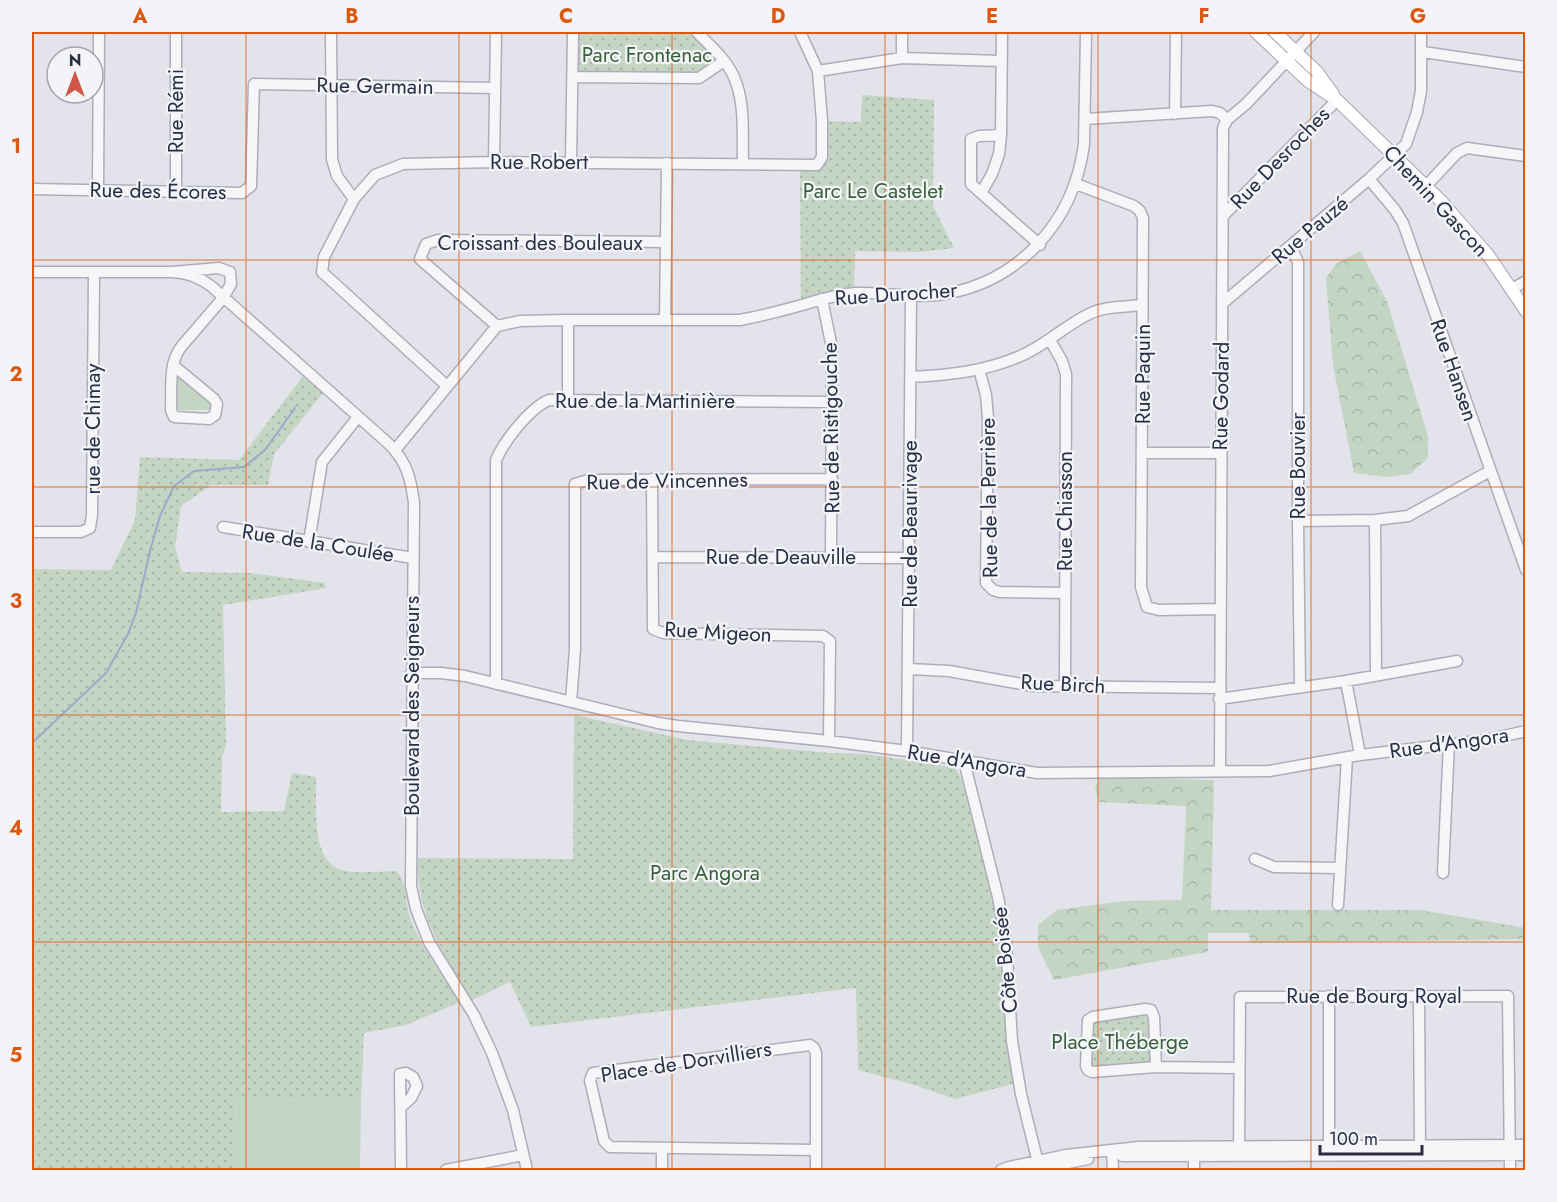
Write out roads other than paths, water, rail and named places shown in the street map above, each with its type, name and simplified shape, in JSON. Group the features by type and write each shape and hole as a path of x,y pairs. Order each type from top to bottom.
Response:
{"main road":[{"name":"Chemin Gascon","path":"1256,32 1308,81 1337,100"},
{"name":"Chemin Gascon","path":"1275,32 1317,72 1337,100 1426,186 1470,233 1526,311"}],"street":[{"path":"98,190 99,32"},
{"name":"Rue Rémi","path":"176,32 176,190"},
{"path":"331,32 332,159 338,176 354,199"},
{"path":"494,162 496,32"},
{"path":"571,162 573,32"},
{"path":"697,32 733,74 741,98 743,164"},
{"path":"800,32 818,71 902,58 1001,61"},
{"path":"902,32 902,58"},
{"path":"981,193 992,174 999,154 1002,32"},
{"name":"Rue Durocher","path":"497,326 520,321 740,320 854,293 936,295 973,288 1019,262 1040,245 1056,224 1076,184 1082,163 1085,119 1086,32"},
{"path":"1175,114 1176,32"},
{"path":"1085,119 1212,111 1220,113 1227,120 1246,104 1314,32"},
{"name":"Rue Pauzé","path":"1223,303 1369,179 1407,142 1417,112 1422,86 1421,32"},
{"path":"1423,52 1526,67"},
{"path":"573,77 699,78 724,61"},
{"name":"Rue Robert","path":"447,386 322,272 324,257 354,199 375,175 403,164 571,162 818,165 822,157 822,122 818,71"},
{"name":"Rue des Écores","path":"32,189 242,193 252,186 254,84"},
{"name":"Rue Germain","path":"254,84 495,88"},
{"name":"Rue Desroches","path":"1223,216 1337,100"},
{"name":"Rue Godard","path":"1220,770 1223,128 1227,120"},
{"path":"1001,135 979,136 971,139 971,184 1040,245"},
{"path":"1426,186 1457,153 1467,148 1526,156"},
{"path":"665,320 667,163"},
{"name":"Rue Hansen","path":"1369,179 1403,223 1526,570"},
{"name":"Rue Paquin","path":"1076,184 1134,206 1143,218 1141,587 1147,608 1159,610 1219,609"},
{"name":"Croissant des Bouleaux","path":"497,326 420,259 426,244 438,240 666,242"},
{"name":"Rue Bouvier","path":"1291,247 1298,261 1300,687"},
{"name":"Boulevard des Seigneurs","path":"172,272 219,268 230,272 231,284 223,298"},
{"name":"Boulevard des Seigneurs","path":"32,272 172,272 196,276 395,450 405,463 411,478 414,503 411,876 416,909 429,942 474,1015 492,1053 513,1110 527,1170"},
{"name":"rue de Chimay","path":"32,531 81,532 90,528 94,272"},
{"path":"1512,289 1526,281"},
{"name":"Rue de Beaurivage","path":"907,751 911,296"},
{"path":"173,365 214,399 217,404 215,415 209,419 174,417 171,410 173,365 175,355 181,346 223,298"},
{"name":"Rue de Ristigouche","path":"822,300 832,348 831,557"},
{"path":"910,377 961,374 1019,357 1089,314 1106,309 1143,305"},
{"path":"568,320 568,400"},
{"path":"395,450 497,326"},
{"name":"Rue Chiasson","path":"1050,340 1062,361 1066,374 1065,687"},
{"name":"Rue de la Perrière","path":"979,369 986,395 987,418 986,583 993,590 1000,592 1065,593"},
{"name":"Rue de la Martinière","path":"496,684 496,460 502,447 540,404 549,400 831,402"},
{"path":"309,542 322,462 358,417"},
{"path":"1143,453 1220,453"},
{"path":"1298,521 1375,520 1408,516 1490,471"},
{"name":"Rue Migeon","path":"652,479 653,629 663,633 823,636 830,641 829,741"},
{"name":"Rue de Vincennes","path":"572,702 576,649 575,484 588,480 832,479"},
{"path":"1375,520 1376,675"},
{"name":"Rue de la Coulée","path":"223,527 413,558"},
{"name":"Rue de Deauville","path":"653,557 909,558"},
{"name":"Rue Birch","path":"909,669 950,671 1033,686 1219,694 1346,681 1457,661"},
{"name":"Rue d'Angora","path":"411,673 465,676 678,726 829,741 1054,774 1269,771 1360,755 1486,740 1526,730"},
{"path":"1346,681 1360,755"},
{"path":"1443,873 1449,743"},
{"path":"1338,905 1347,758"},
{"name":"Côte Boisée","path":"964,761 998,897 1006,941 1012,1041 1036,1167"},
{"path":"1255,859 1275,867 1340,868"},
{"path":"1419,995 1420,1150"},
{"path":"1329,996 1329,1151"},
{"name":"Rue de Bourg Royal","path":"1239,1068 1240,997 1508,996 1510,1150"},
{"path":"1156,1067 1154,1017 1151,1010 1093,1017 1088,1020 1086,1066 1092,1072 1156,1067 1239,1068 1239,1152"},
{"name":"Place de Dorvilliers","path":"816,1150 610,1147 604,1141 590,1080 593,1073 805,1045 814,1048 816,1053 816,1150 816,1170"},
{"path":"401,1107 401,1170"},
{"path":"1001,1170 1009,1167 1036,1167 1113,1153 1510,1150 1526,1145"},
{"path":"662,1149 662,1170"},
{"path":"1510,1150 1526,1155"},
{"path":"1510,1150 1510,1170"},
{"path":"1194,1152 1194,1170"},
{"path":"1113,1153 1113,1170"},
{"path":"446,1170 523,1155"}],"waterway":[{"path":"32,743 106,673 128,634 136,613 160,516 174,486 194,471 244,467 265,450 295,408"}],"park label":[{"name":"Parc Frontenac","path":"647,55"},
{"name":"Parc Le Castelet","path":"873,191"},
{"name":"Parc Angora","path":"705,873"},
{"name":"Place Théberge","path":"1120,1042"}]}
